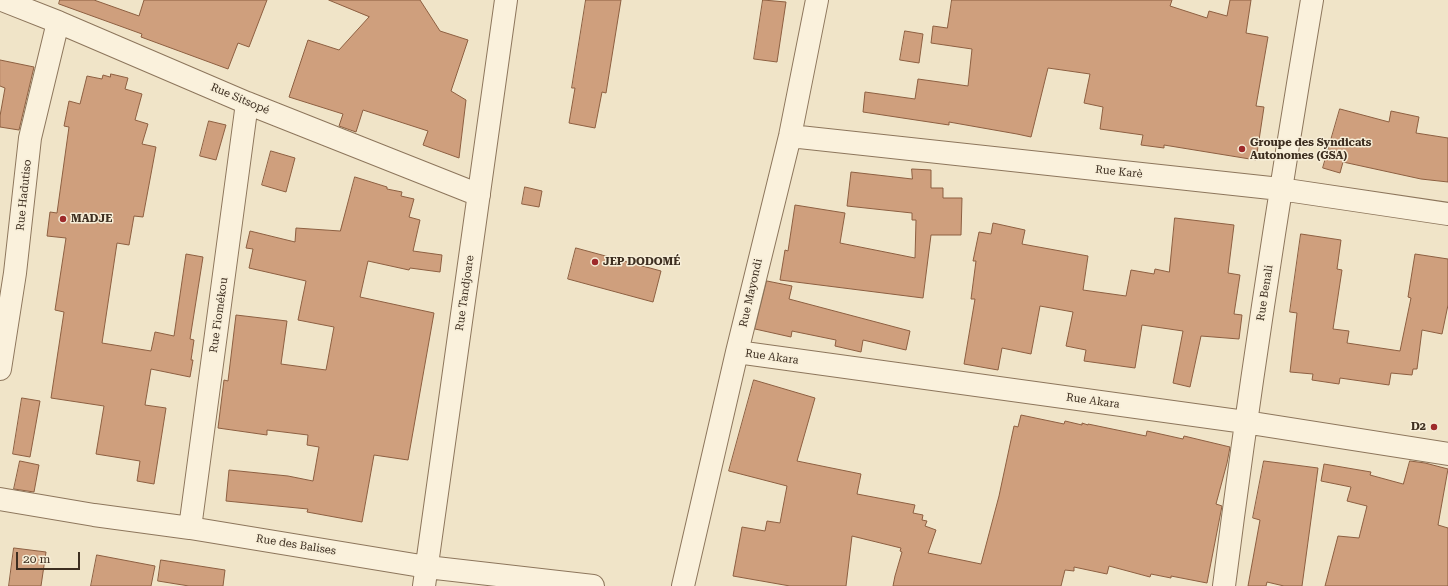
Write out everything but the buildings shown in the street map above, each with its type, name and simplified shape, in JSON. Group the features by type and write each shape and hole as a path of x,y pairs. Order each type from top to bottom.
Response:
{"street":[{"name":"Rue Sitsopé","path":"2,0 58,22 247,103 479,195"},
{"name":"Rue Tandjoare","path":"426,576 506,0"},
{"name":"Rue Mayondi","path":"683,586 737,352 790,136 818,0"},
{"name":"Rue Benali","path":"1224,586 1245,422 1280,189 1312,0"},
{"name":"Rue Hadutiso","path":"0,369 7,270 30,138 58,22"},
{"name":"Rue Fiomékou","path":"190,528 247,103"},
{"name":"Rue Karè","path":"790,136 1280,189 1448,214"},
{"name":"Rue Akara","path":"737,352 1245,422 1448,454"},
{"name":"Rue des Balises","path":"0,499 94,515 190,528 426,576 593,586"}],"place":[{"name":"Groupe des Syndicats Autonomes (GSA)","path":"1242,149"},
{"name":"MADJE","path":"63,219"},
{"name":"JEP DODOMÉ","path":"595,262"},
{"name":"D2","path":"1434,427"}]}
